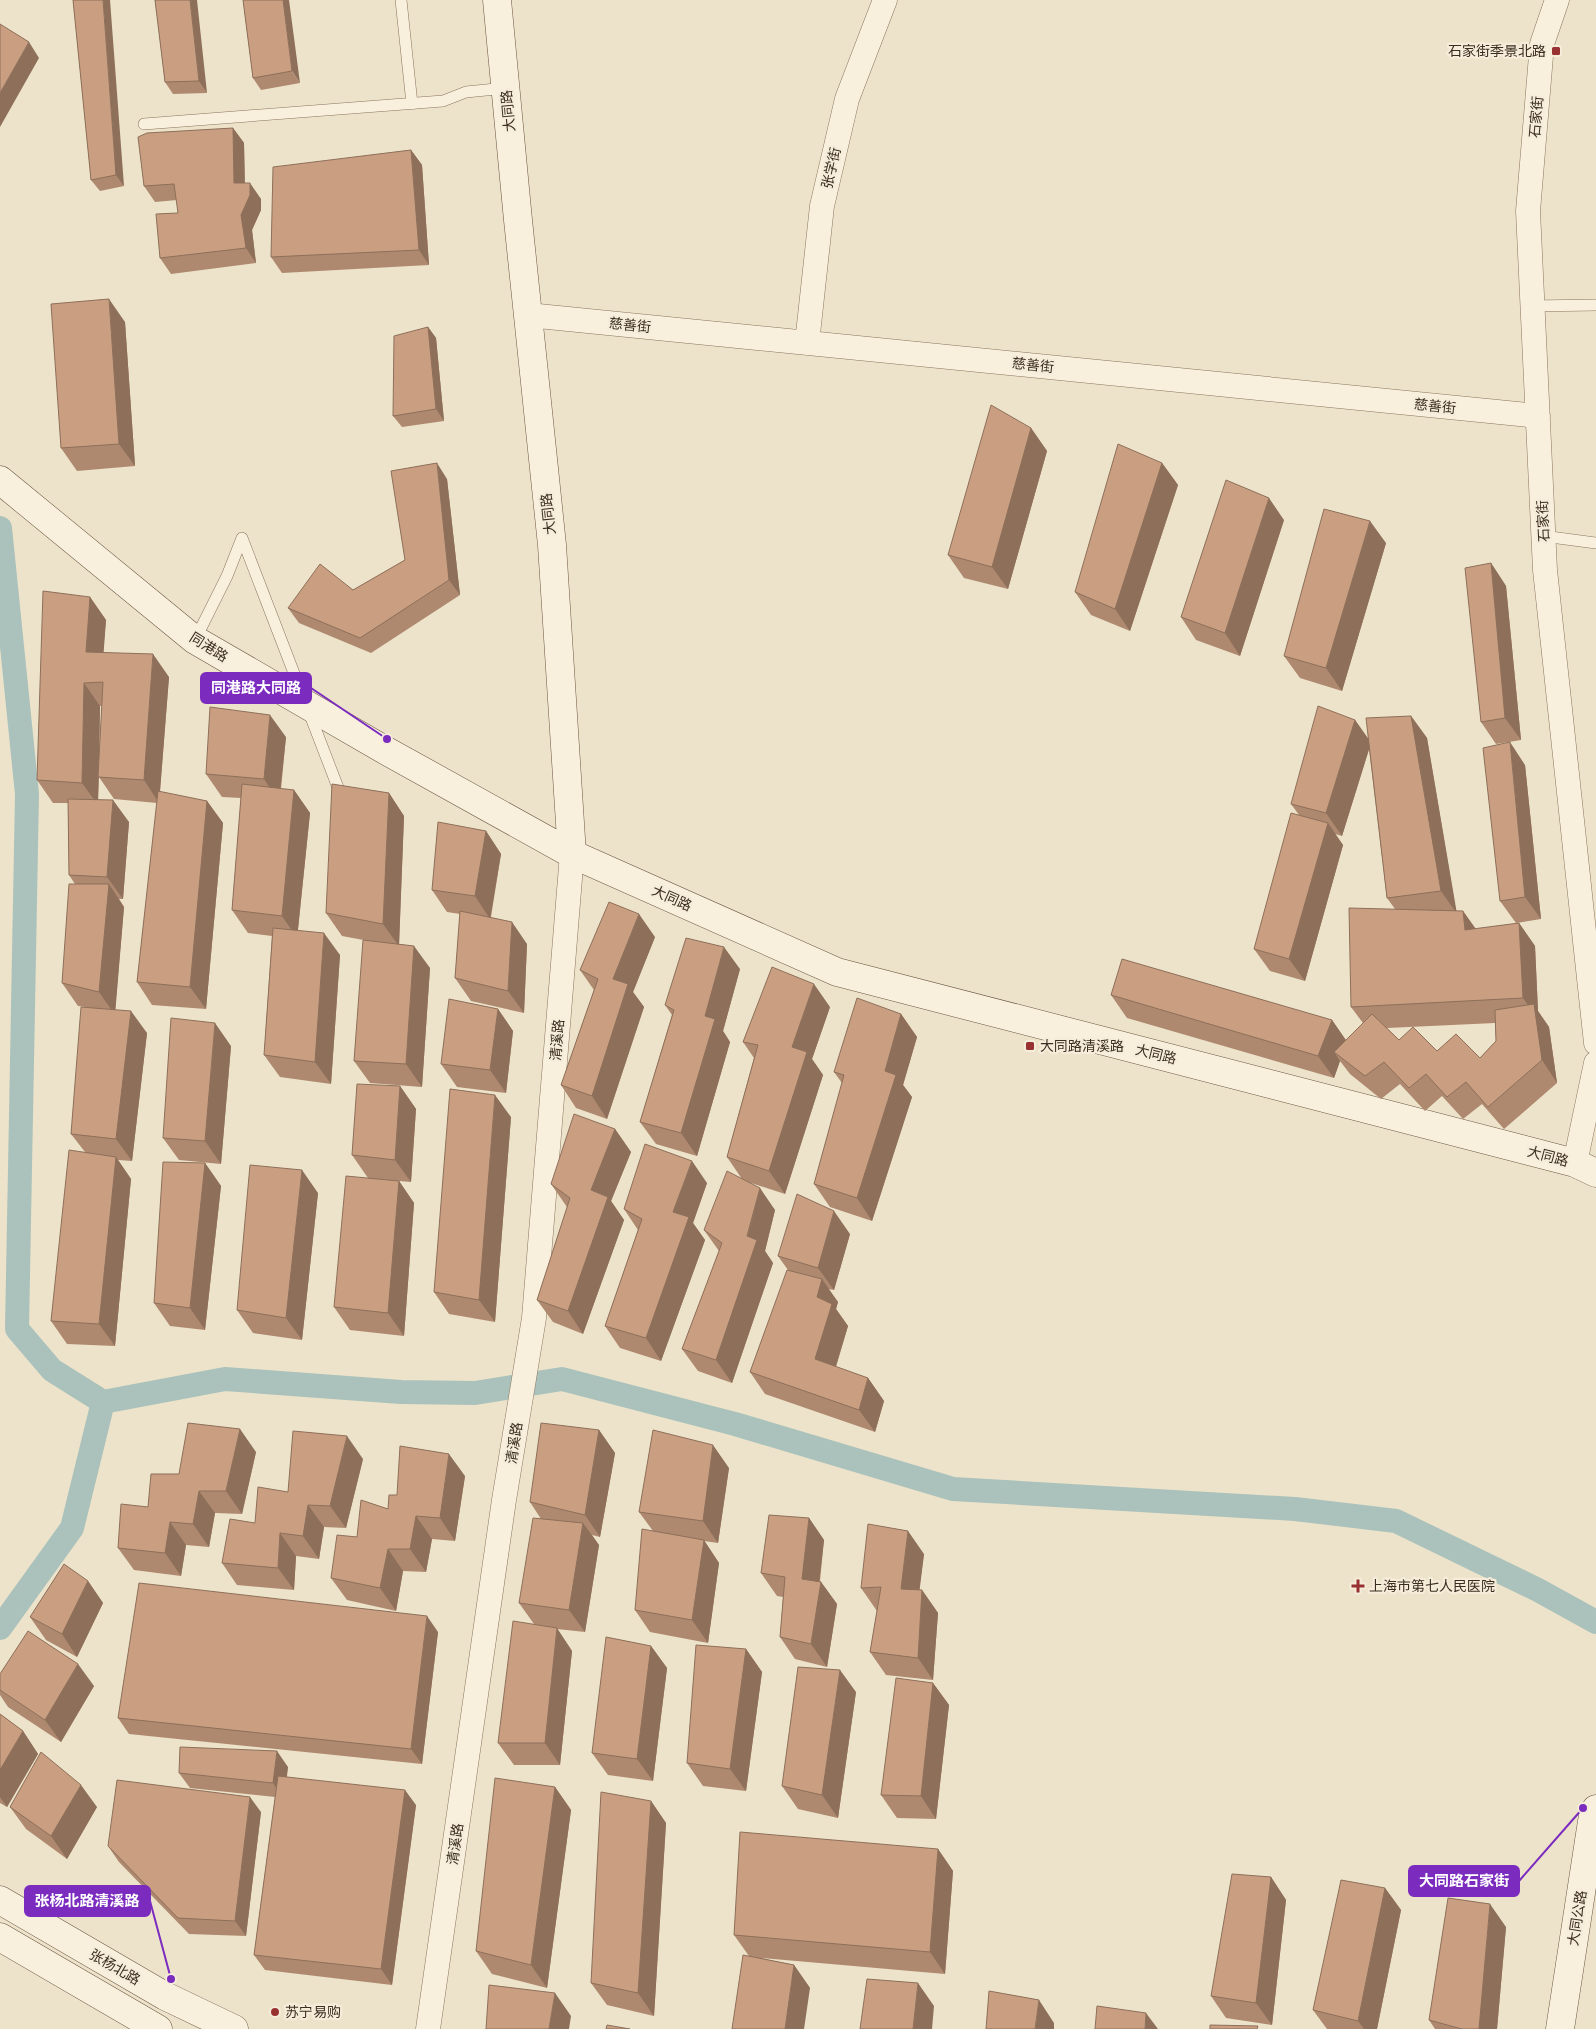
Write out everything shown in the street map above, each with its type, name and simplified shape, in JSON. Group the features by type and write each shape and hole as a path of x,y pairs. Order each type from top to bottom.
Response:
{"street":[{"name":"大同路","path":"497,0 552,545 572,854 837,972 1585,1168"},
{"name":"张学街","path":"806,343 822,206 848,98 885,0"},
{"name":"石家街","path":"1557,0 1542,44 1528,211 1546,580 1596,1043"},
{"name":"慈善街","path":"528,315 1538,416"},
{"name":"同港路","path":"0,480 195,640 383,749 572,854"},
{"name":"清溪路","path":"428,2029 534,1318 572,854"},
{"path":"1585,1168 1596,1063"},
{"name":"大同公路","path":"1560,2029 1593,1815 1596,1808"},
{"name":"张杨北路","path":"0,1900 165,1996 234,2029"},
{"path":"0,1937 158,2029"}],"lane":[{"path":"401,0 412,104"},
{"path":"144,124 443,101 466,92 506,88"},
{"path":"1532,306 1596,305"},
{"path":"1543,536 1596,543"},
{"path":"195,640 228,576 242,538 348,813"}],"building":[{"path":"73,0 103,0 116,175 91,180"},
{"path":"155,0 190,0 199,81 165,82"},
{"path":"243,0 283,0 292,71 253,78"},
{"path":"0,24 29,42 0,93"},
{"path":"233,128 234,183 250,183 250,195 241,215 246,248 160,258 156,214 178,213 174,184 144,186 138,137 147,133"},
{"path":"411,150 419,250 271,257 273,167"},
{"path":"109,299 119,444 61,448 51,304"},
{"path":"428,327 436,409 393,416 394,336"},
{"path":"991,405 1031,428 992,567 948,555"},
{"path":"1118,444 1162,463 1115,609 1075,592"},
{"path":"437,463 449,580 360,638 288,608 320,564 353,590 405,560 391,471"},
{"path":"1226,480 1269,498 1225,633 1181,617"},
{"path":"1324,509 1370,521 1326,668 1284,656"},
{"path":"1491,563 1505,718 1481,722 1465,568"},
{"path":"43,591 90,597 86,652 153,654 144,780 98,777 103,682 84,683 82,783 37,780"},
{"path":"1318,706 1355,720 1326,813 1291,804"},
{"path":"210,707 270,715 264,779 206,774"},
{"path":"1411,716 1441,891 1387,898 1366,718"},
{"path":"1510,742 1525,897 1500,901 1483,748"},
{"path":"242,784 294,790 282,916 232,910"},
{"path":"332,784 389,793 383,924 326,913"},
{"path":"158,791 207,801 190,987 137,982"},
{"path":"68,799 113,800 107,877 69,875"},
{"path":"1291,813 1328,823 1289,959 1254,949"},
{"path":"438,822 486,831 475,896 432,890"},
{"path":"69,884 109,884 99,992 62,983"},
{"path":"609,902 639,914 613,979 628,984 592,1096 561,1085 598,979 580,970"},
{"path":"1349,908 1463,911 1465,930 1519,923 1523,998 1351,1007"},
{"path":"460,911 512,922 508,991 455,978"},
{"path":"273,928 324,933 315,1062 264,1055"},
{"path":"686,938 724,947 705,1016 715,1019 681,1133 640,1122 674,1010 665,1005"},
{"path":"363,940 414,946 406,1064 354,1061"},
{"path":"1122,959 1332,1020 1318,1056 1111,995"},
{"path":"772,967 814,984 792,1047 807,1052 769,1171 727,1157 758,1045 743,1042"},
{"path":"857,998 901,1014 885,1071 896,1075 857,1198 814,1184 844,1075 834,1072"},
{"path":"449,999 498,1009 490,1070 441,1064"},
{"path":"1534,1004 1542,1060 1488,1107 1466,1082 1447,1097 1426,1074 1409,1088 1384,1062 1365,1076 1334,1052 1372,1014 1399,1040 1413,1027 1437,1051 1456,1034 1480,1058 1496,1041 1495,1010"},
{"path":"81,1007 131,1011 116,1139 71,1134"},
{"path":"171,1018 215,1023 205,1141 163,1138"},
{"path":"357,1084 400,1086 395,1160 352,1155"},
{"path":"450,1089 495,1095 479,1300 434,1292"},
{"path":"574,1114 615,1129 591,1190 608,1197 568,1311 537,1300 570,1198 551,1184"},
{"path":"645,1144 692,1161 673,1212 689,1217 646,1338 605,1326 642,1219 624,1209"},
{"path":"69,1150 116,1157 99,1324 51,1321"},
{"path":"163,1162 205,1163 190,1308 154,1303"},
{"path":"250,1165 302,1170 286,1318 237,1310"},
{"path":"727,1171 760,1188 747,1236 757,1240 716,1360 682,1349 722,1243 704,1230"},
{"path":"346,1176 399,1181 388,1313 334,1307"},
{"path":"797,1194 834,1211 818,1268 778,1256"},
{"path":"787,1270 822,1279 817,1297 832,1304 815,1359 868,1378 859,1410 750,1372"},
{"path":"188,1423 240,1429 226,1491 199,1491 193,1524 170,1522 165,1553 118,1548 121,1504 148,1507 151,1474 179,1474"},
{"path":"541,1423 599,1430 585,1515 530,1502"},
{"path":"653,1430 713,1445 703,1521 639,1512"},
{"path":"293,1431 347,1436 330,1506 308,1505 303,1536 280,1533 278,1568 222,1563 230,1519 255,1523 258,1487 288,1492"},
{"path":"400,1446 449,1454 440,1518 416,1516 410,1549 388,1549 380,1588 331,1578 337,1535 357,1537 361,1500 388,1509 389,1495 397,1495"},
{"path":"769,1515 809,1518 802,1579 821,1582 811,1644 780,1637 785,1577 761,1573"},
{"path":"533,1518 583,1523 569,1610 519,1603"},
{"path":"868,1524 908,1531 901,1589 922,1590 918,1658 870,1652 881,1587 861,1588"},
{"path":"642,1529 704,1540 692,1620 635,1610"},
{"path":"64,1564 88,1581 62,1634 30,1617"},
{"path":"139,1583 427,1616 411,1749 118,1718"},
{"path":"513,1621 557,1628 545,1743 498,1743"},
{"path":"28,1631 78,1664 45,1720 0,1690 0,1674"},
{"path":"606,1637 651,1646 637,1759 592,1753"},
{"path":"696,1645 746,1649 730,1769 687,1763"},
{"path":"798,1667 840,1670 822,1795 782,1786"},
{"path":"896,1678 933,1683 921,1796 881,1795"},
{"path":"0,1714 23,1731 0,1770"},
{"path":"180,1747 277,1751 273,1783 179,1773"},
{"path":"41,1752 81,1785 51,1836 10,1807"},
{"path":"278,1776 405,1790 381,1969 254,1955"},
{"path":"495,1778 555,1787 531,1965 476,1951"},
{"path":"117,1780 250,1797 235,1921 178,1918 108,1846"},
{"path":"601,1792 651,1801 638,1993 591,1983"},
{"path":"740,1832 938,1849 930,1952 734,1935"},
{"path":"1232,1874 1271,1877 1256,2003 1211,1996"},
{"path":"1341,1880 1385,1888 1358,2021 1313,2010"},
{"path":"1448,1898 1490,1904 1479,2029 1462,2029 1429,2020"},
{"path":"743,1955 794,1965 785,2029 732,2029"},
{"path":"867,1979 918,1983 913,2029 860,2029"},
{"path":"489,1985 555,1993 549,2029 486,2029"},
{"path":"989,1991 1039,2000 1035,2029 986,2029"},
{"path":"1097,2006 1146,2013 1145,2029 1095,2029"},
{"path":"607,2025 630,2029 606,2029"},
{"path":"1210,2025 1258,2026 1257,2029 1210,2029"}],"waterway":[{"path":"0,528 27,794 17,1329 52,1370 103,1402 225,1379 401,1392 475,1393 562,1379 735,1424 953,1489 1295,1509 1396,1521 1538,1590 1596,1622"},
{"path":"0,1628 72,1528 103,1402"}],"place":[{"name":"石家街季景北路","path":"1556,51"},
{"name":"同港路大同路","path":"387,739"},
{"name":"大同路清溪路","path":"1030,1046"},
{"name":"上海市第七人民医院","path":"1358,1586"},
{"name":"大同路石家街","path":"1583,1808"},
{"name":"张杨北路清溪路","path":"171,1979"},
{"name":"苏宁易购","path":"275,2012"}]}
